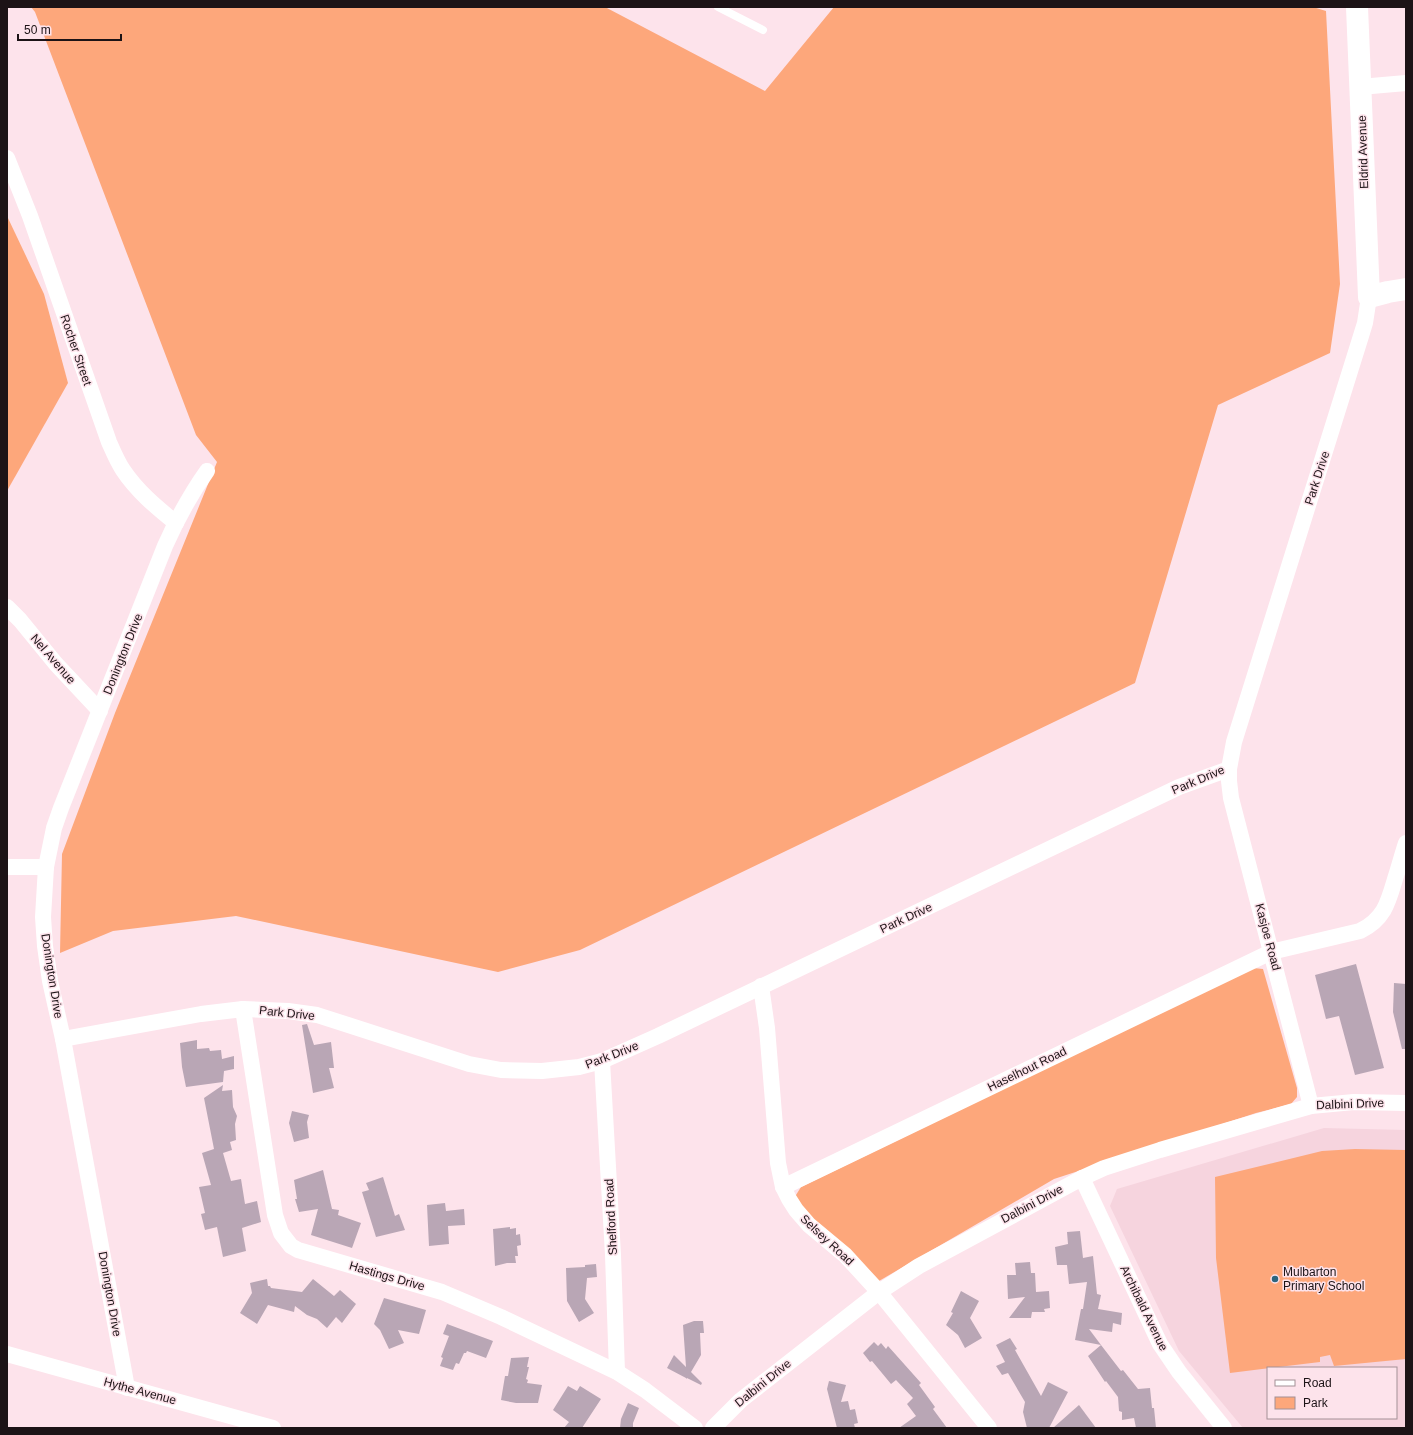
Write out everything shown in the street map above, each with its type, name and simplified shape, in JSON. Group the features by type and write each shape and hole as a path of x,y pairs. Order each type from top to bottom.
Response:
{"street":[{"name":"Eldrid Avenue","path":"1357,7 1369,297"},
{"path":"1360,87 1406,83"},
{"name":"Rocher Street","path":"7,158 33,224 109,442 122,469 134,484 148,500 176,522"},
{"path":"1369,297 1406,289"},
{"name":"Park Drive","path":"63,1039 201,1014 243,1009 288,1011 317,1015 469,1064 501,1070 548,1071 579,1067 602,1061 638,1046 760,986 1026,862 1179,787 1229,769 1234,742 1365,323 1369,297"},
{"name":"Donington Drive","path":"127,1388 63,1039 50,981 45,946 44,917 46,867 54,828 176,522 191,493 207,471"},
{"name":"Nel Avenue","path":"7,607 20,620 56,664 100,711"},
{"name":"Kasjoe Road","path":"1229,769 1231,798 1311,1106"},
{"name":"Haselhout Road","path":"783,1187 1271,952 1360,931 1376,921 1388,903 1406,844"},
{"path":"7,867 46,867"},
{"name":"Selsey Road","path":"760,986 767,1028 778,1164 783,1187 789,1199 801,1216 824,1238 845,1255 879,1292 989,1428"},
{"name":"Hastings Drive","path":"243,1009 275,1215 280,1233 291,1246 298,1250 323,1258 442,1292 506,1320 617,1372 645,1390 694,1428"},
{"name":"Shelford Road","path":"602,1061 613,1263 617,1372"},
{"name":"Dalbini Drive","path":"712,1428 741,1400 879,1292 930,1260 1082,1178 1104,1168 1160,1150 1311,1106 1354,1102 1406,1103"},
{"name":"Archibald Avenue","path":"1082,1178 1160,1344 1179,1372 1224,1428"},
{"name":"Hythe Avenue","path":"7,1354 273,1428"}],"lane":[{"path":"718,7 763,30"}],"shaded area":[{"name":"Mulbarton Primary School","path":"1324,1128 1406,1130 1406,1428 1243,1428 1179,1351 1110,1206 1117,1189"}],"green space":[{"path":"31,7 605,7 765,91 834,7 1313,7 1326,11 1340,284 1330,353 1218,405 1135,683 580,950 498,972 236,916 113,931 60,953 62,854 115,713 217,462 196,435 35,12"},
{"path":"7,216 44,294 68,383 7,491"},
{"path":"1253,968 1263,969 1297,1088 1297,1097 1291,1104 1256,1113 1054,1179 879,1281 796,1203 796,1195 801,1187"},
{"name":"Mulbarton Primary School","path":"1355,1149 1406,1150 1406,1359 1334,1366 1330,1355 1320,1357 1320,1362 1267,1367 1267,1368 1230,1373 1216,1258 1215,1177 1322,1151"}],"building":[{"path":"1356,964 1384,1068 1355,1075 1339,1016 1326,1019 1315,975"},
{"path":"1394,983 1406,984 1406,1049 1402,1049 1393,1012"},
{"path":"307,1024 314,1045 331,1042 334,1068 329,1068 334,1088 313,1093 302,1025"},
{"path":"197,1040 197,1049 209,1048 210,1051 221,1050 222,1059 234,1056 234,1069 224,1071 223,1082 186,1087 182,1067 180,1043"},
{"path":"223,1085 222,1091 232,1090 233,1107 237,1116 235,1124 236,1140 230,1142 232,1150 223,1153 231,1181 241,1179 245,1204 257,1201 261,1222 242,1228 246,1251 223,1257 217,1227 205,1230 201,1214 205,1213 199,1187 211,1185 202,1153 214,1149 204,1098"},
{"path":"292,1111 309,1115 307,1122 309,1138 294,1142 289,1123"},
{"path":"323,1170 332,1209 339,1210 338,1215 361,1223 352,1248 311,1235 318,1209 299,1212 295,1199 297,1199 294,1180"},
{"path":"383,1177 395,1216 399,1214 405,1230 376,1237 362,1192 369,1190 366,1183"},
{"path":"445,1203 446,1211 464,1209 465,1225 448,1226 449,1244 429,1246 427,1205"},
{"path":"510,1227 510,1229 516,1228 516,1235 520,1234 521,1245 517,1246 518,1256 515,1256 516,1263 507,1263 495,1266 493,1229"},
{"path":"1080,1231 1083,1258 1093,1256 1097,1294 1101,1295 1098,1309 1122,1313 1121,1325 1113,1323 1112,1332 1089,1329 1101,1345 1075,1340 1081,1309 1083,1309 1087,1282 1069,1284 1067,1265 1057,1265 1055,1247 1068,1244 1067,1232"},
{"path":"1030,1262 1031,1273 1035,1273 1036,1292 1049,1291 1050,1308 1044,1309 1045,1312 1032,1312 1031,1318 1009,1318 1025,1297 1008,1299 1007,1275 1016,1275 1015,1263"},
{"path":"596,1264 597,1277 587,1278 585,1299 594,1313 579,1322 567,1301 566,1268 585,1267 585,1265"},
{"path":"267,1279 268,1286 271,1288 302,1292 313,1279 334,1296 340,1290 356,1304 342,1323 336,1317 327,1328 317,1319 307,1315 295,1306 294,1312 268,1305 257,1324 240,1313 252,1293 250,1283"},
{"path":"961,1291 979,1301 970,1318 982,1338 965,1348 958,1335 946,1325 953,1313 951,1312"},
{"path":"384,1298 426,1310 419,1334 398,1330 404,1343 389,1349 380,1330 374,1324"},
{"path":"694,1321 703,1321 704,1333 700,1333 701,1355 691,1372 702,1383 701,1385 687,1378 686,1379 667,1368 674,1355 686,1367 683,1325"},
{"path":"447,1324 493,1341 486,1358 467,1351 464,1353 459,1364 456,1363 453,1370 440,1366 443,1358 441,1357 449,1336 443,1334"},
{"path":"1010,1338 1017,1349 1015,1350 1041,1396 1048,1382 1068,1392 1049,1428 1027,1428 1023,1412 1025,1402 1008,1373 1002,1375 996,1366 1005,1362 996,1345"},
{"path":"874,1342 878,1346 881,1343 886,1349 888,1346 921,1383 919,1385 935,1407 933,1409 947,1428 899,1428 916,1416 907,1404 913,1398 896,1380 891,1384 872,1361 870,1362 863,1353"},
{"path":"1101,1345 1121,1371 1123,1370 1138,1389 1150,1388 1156,1428 1136,1428 1134,1418 1122,1420 1122,1412 1119,1411 1118,1397 1106,1381 1105,1382 1088,1356"},
{"path":"529,1357 527,1367 529,1367 526,1379 528,1380 527,1383 542,1385 538,1403 516,1403 501,1400 505,1376 508,1376 511,1358"},
{"path":"829,1381 846,1385 841,1402 848,1401 850,1410 855,1409 858,1423 854,1424 855,1428 837,1428 827,1389"},
{"path":"568,1386 577,1391 580,1386 601,1399 582,1428 564,1428 569,1422 553,1410"},
{"path":"628,1403 639,1408 633,1423 633,1428 620,1428 621,1419"},
{"path":"1079,1405 1096,1428 1053,1428"}],"place":[{"name":"Mulbarton Primary School","path":"1275,1279"}]}
